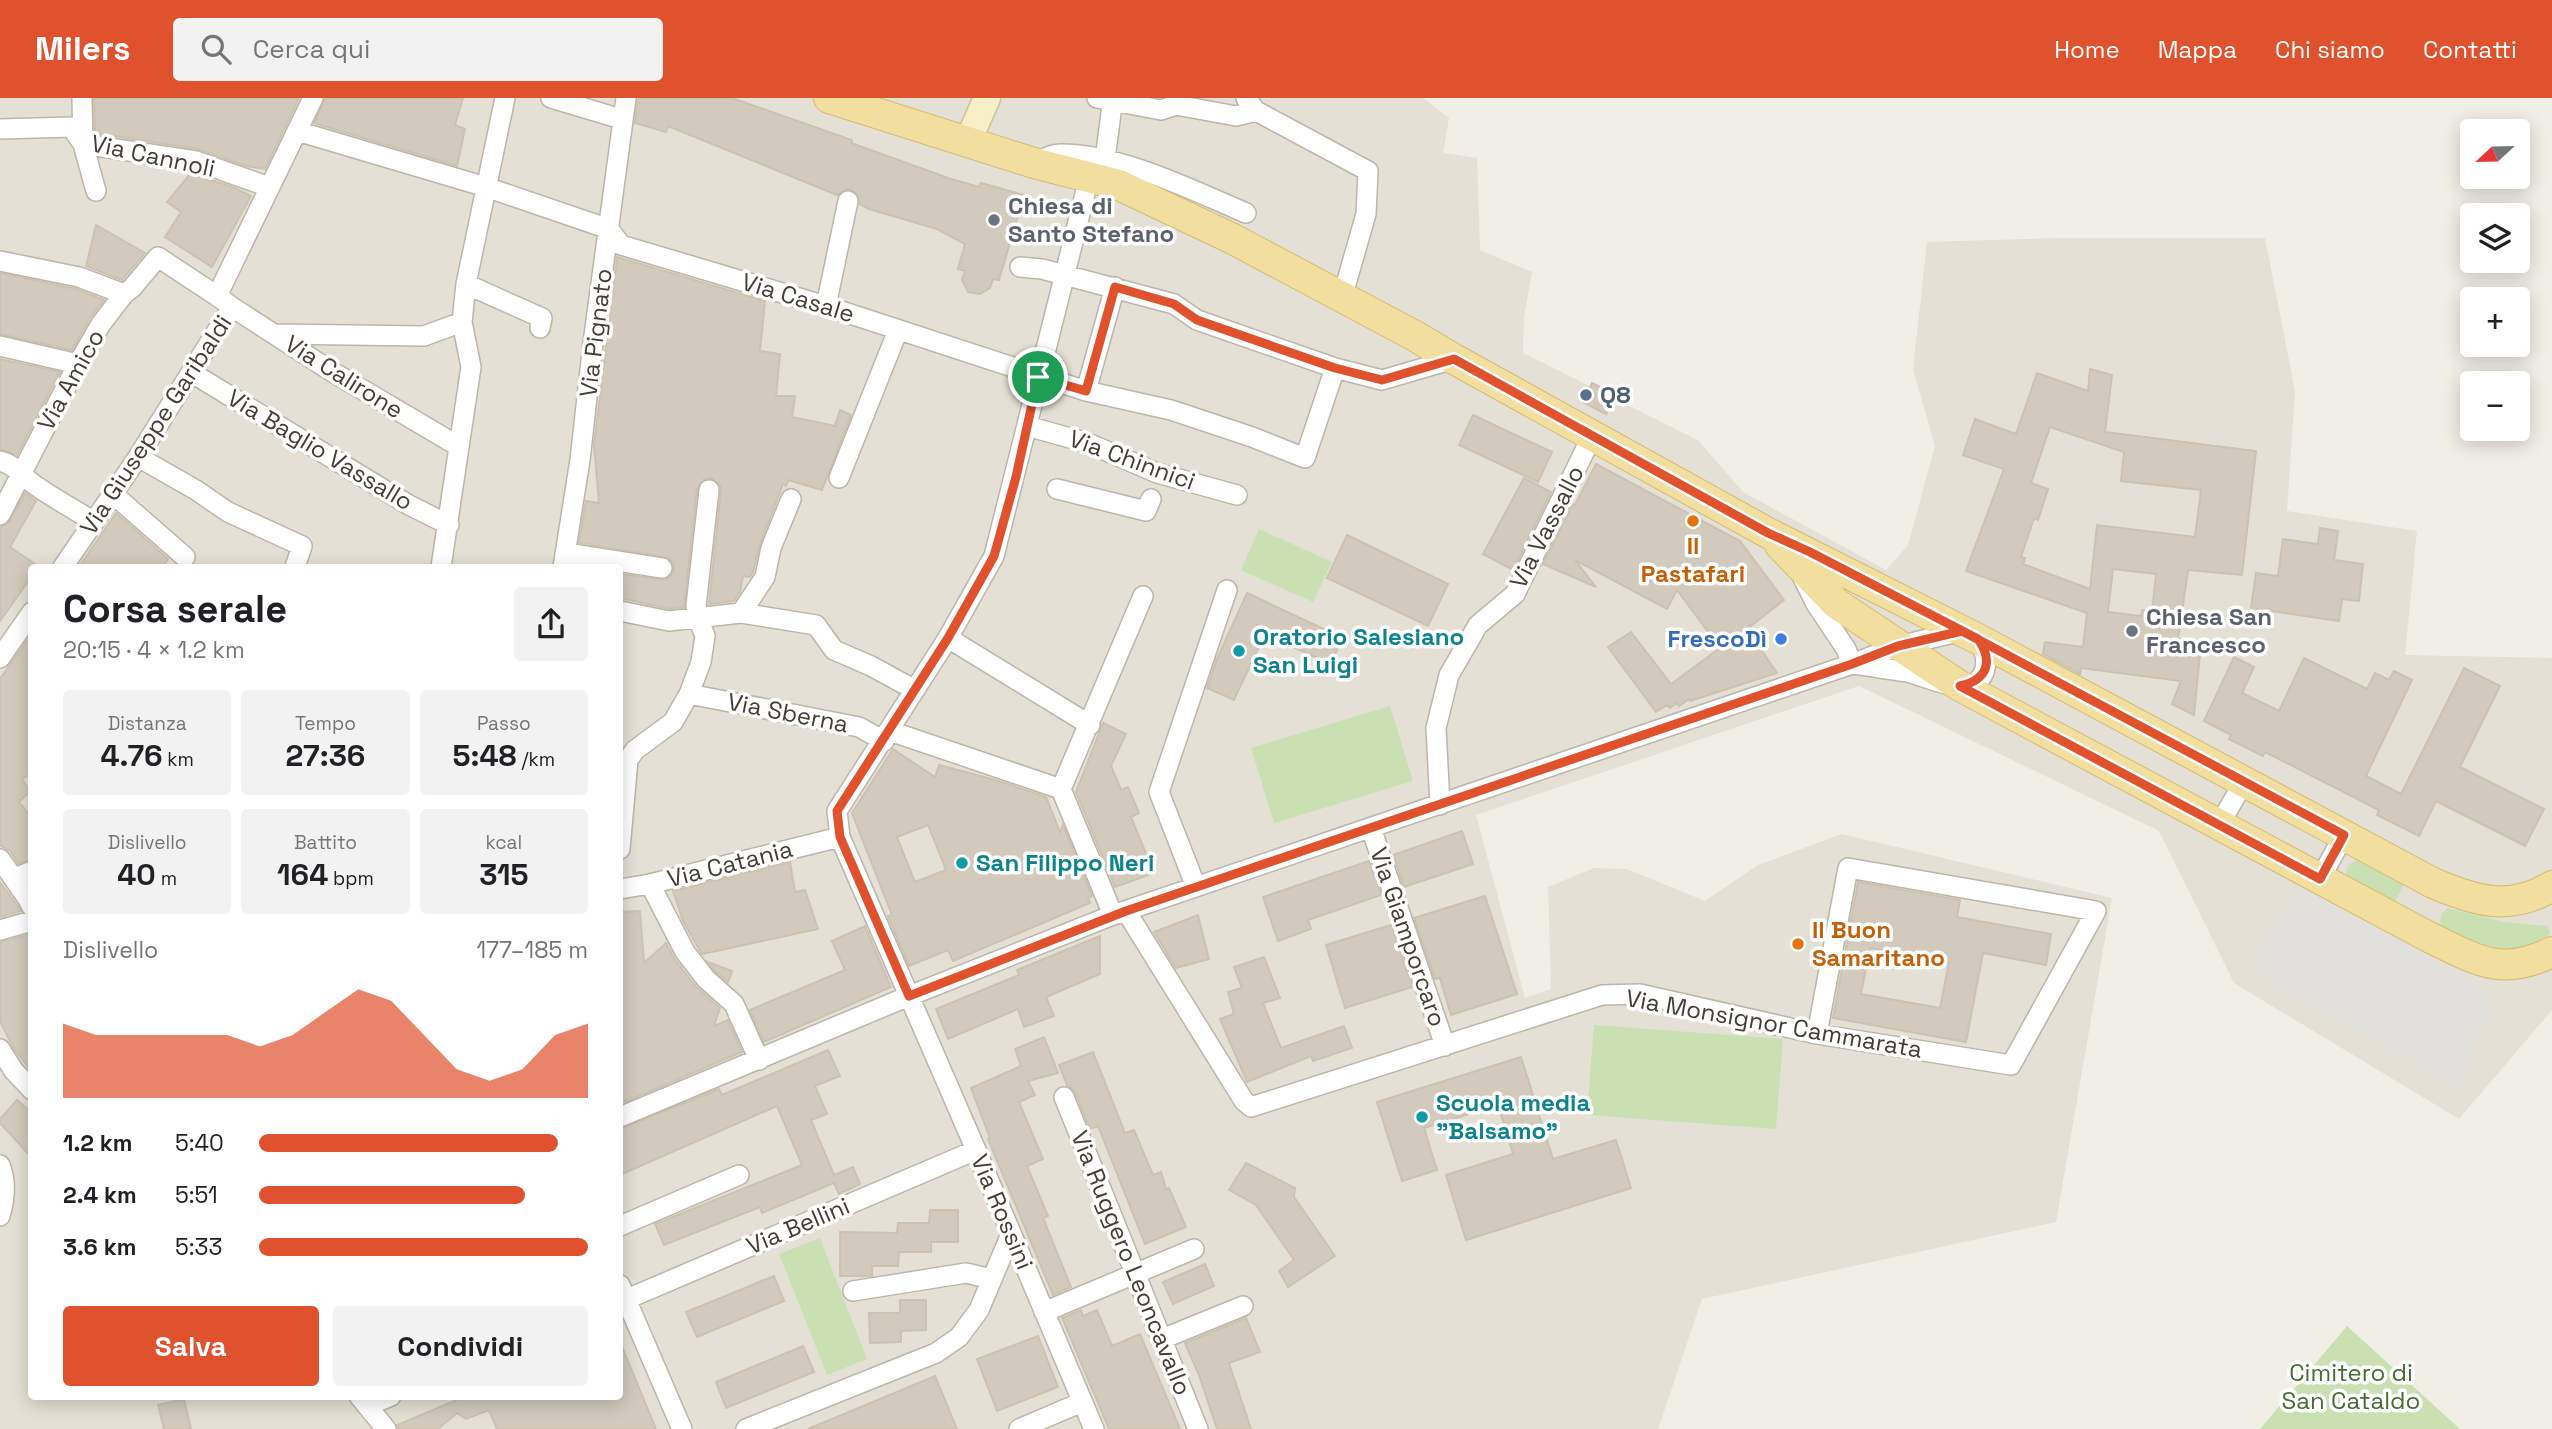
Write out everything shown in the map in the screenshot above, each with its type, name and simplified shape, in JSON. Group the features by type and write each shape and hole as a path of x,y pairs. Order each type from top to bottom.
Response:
{"main road":[{"path":"829,98 859,102 1034,163 1097,168 1119,185 1210,228 1415,336 1768,533 1970,635 2433,883 2464,896 2492,902 2511,902 2535,896 2552,886"},
{"path":"968,141 986,98"},
{"path":"1768,533 1837,604 1960,686 2320,879 2427,936 2489,963 2509,966 2531,962 2552,952"}],"street":[{"path":"82,98 83,144 96,191"},
{"name":"Via Giuseppe Garibaldi","path":"65,564 192,373 224,302 269,187 313,98"},
{"path":"442,564 471,367 462,322 466,284 505,98"},
{"path":"551,98 621,119"},
{"name":"Via Pignato","path":"564,560 580,460 621,119 626,98"},
{"path":"840,837 837,811 948,638 994,556 1064,275 1097,168 1107,99 1161,110 1176,105 1236,116 1251,104 1368,171 1366,214 1342,298"},
{"name":"Via Cannoli","path":"0,129 71,127 83,144 196,161 269,187"},
{"name":"Via Casale","path":"296,131 486,187 609,229 621,244 826,306 1038,377 1171,410 1305,458 1335,368"},
{"path":"1097,168 1176,184 1246,212"},
{"path":"826,306 848,201"},
{"name":"Via Calirone","path":"158,257 331,371 458,446"},
{"name":"Via Amico","path":"0,515 101,324 158,257"},
{"path":"0,261 79,278 124,294"},
{"path":"1020,267 1042,269 1174,304 1197,320 1335,368 1382,380 1454,359"},
{"path":"466,284 542,318 540,328"},
{"path":"1086,391 1115,287"},
{"path":"274,334 424,336 462,322"},
{"path":"839,478 898,330"},
{"path":"0,346 78,364"},
{"name":"Via Baglio Vassallo","path":"192,373 408,505 449,524"},
{"name":"Via Chinnici","path":"1027,426 1088,443 1157,473 1237,495"},
{"name":"Via Vassallo","path":"1440,805 1436,728 1448,675 1478,625 1515,594 1592,436"},
{"path":"138,457 228,512 302,546 296,564"},
{"path":"0,461 10,464 30,482 94,522"},
{"path":"1057,489 1146,511 1151,499"},
{"path":"623,799 627,749 673,722 689,694 701,662 702,627 696,606 709,490"},
{"path":"113,494 185,557"},
{"path":"741,613 765,577 771,548 792,499"},
{"path":"564,560 613,564"},
{"path":"1795,562 1816,604 1846,649 1852,664"},
{"path":"623,565 662,568"},
{"path":"1196,887 1159,792 1227,590"},
{"path":"1119,913 1061,789 1143,596"},
{"path":"623,612 702,627 741,613 816,625 834,650 915,690"},
{"path":"0,658 28,618"},
{"path":"623,1116 909,996 1119,913 1852,664 1898,646 1970,635 1985,649 1987,663 1982,675 1973,683 1960,686 1908,673 1852,664"},
{"path":"948,638 1090,725"},
{"name":"Via Sberna","path":"689,694 859,727 1061,789"},
{"path":"2219,825 2244,782"},
{"name":"Via Giamporcaro","path":"1371,828 1445,1046"},
{"path":"2320,879 2344,835"},
{"name":"Via Catania","path":"623,888 840,837"},
{"name":"Via Rossini","path":"840,837 1094,1429"},
{"path":"0,859 23,874 28,892"},
{"name":"Via Monsignor Cammarata","path":"1119,913 1244,1101 1251,1107 1602,995 1640,994 1817,1034 2011,1065 2096,911 1848,868 1817,1034"},
{"path":"650,884 685,952 706,979 734,1004 759,1060"},
{"path":"0,930 28,922"},
{"path":"0,1049 21,1082"},
{"name":"Via Ruggero Leoncavallo","path":"1064,1097 1198,1429"},
{"name":"Via Bellini","path":"623,1295 976,1150"},
{"path":"0,1166 4,1175 4,1201 0,1216"},
{"path":"623,1225 739,1175"},
{"path":"746,1429 936,1353 959,1337 979,1310 1011,1234"},
{"path":"1044,1312 1194,1249"},
{"path":"853,1291 966,1273 992,1279"},
{"path":"623,1297 682,1429"},
{"path":"1162,1339 1243,1306"},
{"path":"363,1401 386,1429"},
{"path":"1019,1429 1082,1402"}],"shaded area":[{"path":"0,98 1423,98 1449,118 1443,153 1477,158 1480,250 1532,272 1524,317 1523,353 1699,441 1743,492 1886,570 1908,545 1935,446 1913,369 1927,242 2061,238 2265,238 2295,391 2287,511 2417,531 2405,655 2552,658 2552,1010 2459,1119 2234,983 2159,831 1859,686 1476,815 1525,998 1551,989 1548,887 1594,868 1627,869 1705,901 1758,865 1842,834 2112,898 2056,1222 1702,1299 1658,1429 0,1429"},
{"path":"2299,888 2477,984 2484,991 2491,1008 2490,1017 2477,1033 2462,1088 2270,983 2259,970 2252,959"}],"green space":[{"path":"1259,529 1332,562 1313,602 1241,570"},
{"path":"1390,706 1413,781 1274,823 1251,748"},
{"path":"2361,856 2404,885 2394,903 2351,883 2346,874 2348,866"},
{"path":"2447,908 2504,922 2547,926 2550,933 2544,941 2513,952 2491,950 2445,930 2440,923 2441,915"},
{"path":"1594,1025 1783,1039 1776,1129 1587,1115"},
{"path":"820,1238 867,1359 827,1375 779,1254"},
{"name":"Cimitero di San Cataldo","path":"2347,1326 2460,1429 2260,1429"}],"building":[{"path":"94,98 299,98 265,169 246,166 198,149 95,133"},
{"path":"325,98 463,98 455,125 465,129 457,166 314,123"},
{"path":"638,98 732,98 852,140 851,143 951,179 979,187 981,183 1024,195 999,280 993,279 990,288 980,294 968,292 962,280 965,271 958,269 965,244 937,229 869,209 860,204 859,197 851,189 837,195 668,126 666,132 635,123"},
{"path":"191,173 251,196 212,267 165,237 181,212 167,202"},
{"path":"96,225 145,253 122,280 86,266"},
{"path":"617,257 765,301 760,351 780,354 776,396 795,396 792,417 835,426 840,410 851,415 822,490 788,480 786,486 783,484 760,544 753,572 750,577 743,576 740,592 734,601 709,604 721,491 720,485 711,478 704,479 697,489 684,607 670,609 623,599 623,574 666,580 674,571 674,564 669,558 579,543 586,501 599,503 594,445"},
{"path":"0,273 76,289 104,300 72,350 0,334"},
{"path":"0,359 60,372 17,455 0,449"},
{"path":"2090,369 2112,375 2105,432 2256,451 2242,575 2188,570 2178,639 2201,643 2194,715 2172,704 2181,681 2081,668 2080,674 2043,654 2045,642 2083,647 2087,613 1966,571 2004,469 1963,455 1975,419 2016,434 2037,373 2088,391","holes":["2050,427 2124,452 2121,481 2201,490 2195,537 2097,525 2090,589 2023,564 2025,558 2021,557 2034,518 2038,520 2048,489 2031,483","2113,569 2156,574 2152,611 2142,610 2141,616 2108,612"]},
{"path":"1592,383 1615,394 1606,414 1583,402"},
{"path":"1473,415 1552,452 1538,482 1459,445"},
{"path":"1596,464 1740,541 1784,600 1747,629 1777,673 1690,701 1689,699 1679,706 1677,703 1670,708 1667,705 1656,712 1608,647 1631,632 1671,684 1720,648 1677,590 1667,609 1575,560 1596,587 1543,564"},
{"path":"1524,478 1551,492 1513,570 1483,554"},
{"path":"25,493 36,501 10,547 35,564 28,564 28,582 0,621 0,527 10,521"},
{"path":"116,513 168,559 165,564 81,564"},
{"path":"2320,528 2338,531 2334,560 2363,564 2359,601 2342,599 2339,621 2251,608 2256,573 2278,576 2283,539 2318,544"},
{"path":"1347,535 1448,584 1428,626 1327,578"},
{"name":"Oratorio Salesiano San Luigi","path":"1247,593 1343,638 1330,664 1265,634 1234,700 1207,688 1216,661"},
{"path":"28,640 28,775 22,779 28,793 19,802 28,813 28,860 18,863 10,851 0,845 0,679"},
{"path":"2234,657 2254,667 2242,693 2279,711 2304,658 2367,689 2375,673 2389,680 2394,671 2412,680 2366,776 2401,794 2464,668 2500,686 2460,767 2544,809 2525,846 2436,801 2419,836 2377,815 2379,810 2265,752 2263,756 2229,739 2231,735 2204,721"},
{"path":"1103,723 1126,734 1111,766 1121,790 1128,787 1139,813 1131,817 1154,873 1115,887 1076,792"},
{"path":"893,749 935,777 939,765 1046,797 1060,832 1063,825 1092,896 1088,898 1090,903 953,961 948,950 909,966 888,916 892,915 852,813","holes":["928,825 946,870 915,882 897,837"]},
{"path":"1462,831 1473,864 1404,887 1393,855"},
{"path":"1369,861 1381,895 1308,920 1311,929 1278,941 1263,897"},
{"path":"790,862 795,892 805,890 818,929 702,954 683,921 673,891"},
{"path":"0,882 17,905 21,911 0,917"},
{"path":"1858,882 1960,900 1957,917 2051,934 2046,965 1983,953 1966,1042 1833,1018","holes":["1870,948 1949,962 1940,1008 1861,994"]},
{"path":"1485,896 1517,994 1451,1015 1440,978 1435,979 1414,918"},
{"path":"640,911 644,963 666,943 675,960 696,987 720,1008 714,1026 728,1020 742,1052 623,1103 623,912"},
{"path":"1198,915 1209,959 1176,968 1154,932"},
{"path":"1391,925 1412,987 1345,1008 1326,945"},
{"path":"865,926 891,987 764,1042 750,1010 845,970 832,941"},
{"path":"28,935 28,1067 13,1047 0,1021 0,942"},
{"path":"1100,936 1100,974 1046,997 1054,1016 1024,1027 1018,1009 948,1039 936,1009 1019,975 1017,970"},
{"path":"1264,957 1280,998 1263,1003 1281,1048 1344,1026 1352,1048 1313,1061 1311,1056 1247,1082 1220,1019 1234,1014 1228,992 1242,988 1234,967"},
{"path":"708,962 732,971 728,982 715,971"},
{"path":"1044,1037 1058,1073 1028,1081 1035,1095 1019,1102 1043,1159 1027,1166 1048,1216 1043,1218 1071,1287 1053,1295 988,1139 990,1138 971,1088 1021,1066 1015,1049"},
{"path":"828,1050 840,1076 815,1086 827,1114 811,1120 834,1175 853,1167 860,1184 839,1194 834,1183 762,1213 760,1207 664,1245 655,1224 802,1165 777,1106 623,1174 623,1128 719,1089 722,1095"},
{"path":"1093,1052 1125,1133 1134,1130 1153,1175 1161,1172 1166,1189 1169,1188 1186,1227 1145,1244 1098,1126 1090,1129 1075,1092 1067,1085 1059,1065"},
{"path":"1521,1057 1553,1159 1616,1140 1631,1188 1466,1240 1446,1175 1513,1154 1498,1105 1424,1128 1437,1170 1402,1181 1377,1102"},
{"path":"17,1100 28,1110 28,1154 0,1123 0,1119"},
{"path":"1246,1163 1295,1188 1294,1197 1335,1256 1288,1287 1279,1271 1294,1260 1256,1205 1229,1190"},
{"path":"930,1210 958,1210 958,1242 931,1242 931,1252 899,1252 898,1266 872,1266 872,1276 840,1276 840,1232 897,1233 898,1223 929,1223"},
{"path":"1205,1264 1214,1286 1173,1304 1163,1282"},
{"path":"774,1276 784,1301 697,1337 686,1312"},
{"path":"900,1300 926,1300 926,1330 901,1331 901,1342 870,1343 869,1313 900,1313"},
{"path":"1081,1310 1083,1316 1097,1310 1112,1346 1140,1334 1180,1429 1109,1429 1062,1318"},
{"path":"1246,1318 1260,1352 1229,1363 1251,1429 1217,1429 1185,1343"},
{"path":"1038,1336 1058,1387 997,1411 977,1359"},
{"path":"803,1346 814,1372 726,1408 716,1382"},
{"path":"623,1349 656,1429 497,1429 489,1410 466,1419 457,1413 438,1429 398,1429 397,1425 456,1400 623,1400"},
{"path":"935,1376 957,1429 808,1429"},
{"path":"184,1400 191,1429 164,1429 158,1405"}],"place":[{"name":"Chiesa di Santo Stefano","path":"994,220"},
{"name":"Q8","path":"1586,395"},
{"name":"Il Pastafari","path":"1693,521"},
{"name":"Chiesa San Francesco","path":"2132,631"},
{"name":"FrescoDì","path":"1781,639"},
{"name":"Oratorio Salesiano San Luigi","path":"1239,651"},
{"name":"San Filippo Neri","path":"962,863"},
{"name":"Il Buon Samaritano","path":"1798,944"},
{"name":"Scuola media \"Balsamo\"","path":"1422,1117"}],"route":[{"path":"1038,377 1016,477 994,556 948,638 837,811 840,837 909,996 1126,911 1898,646 1962,631 1978,639 2344,835 2320,879 2156,793 1960,686 1973,683 1982,675 1987,663 1985,649 1978,639 1768,533 1454,359 1382,380 1335,368 1197,320 1174,304 1115,287 1086,391 1038,377"}]}
